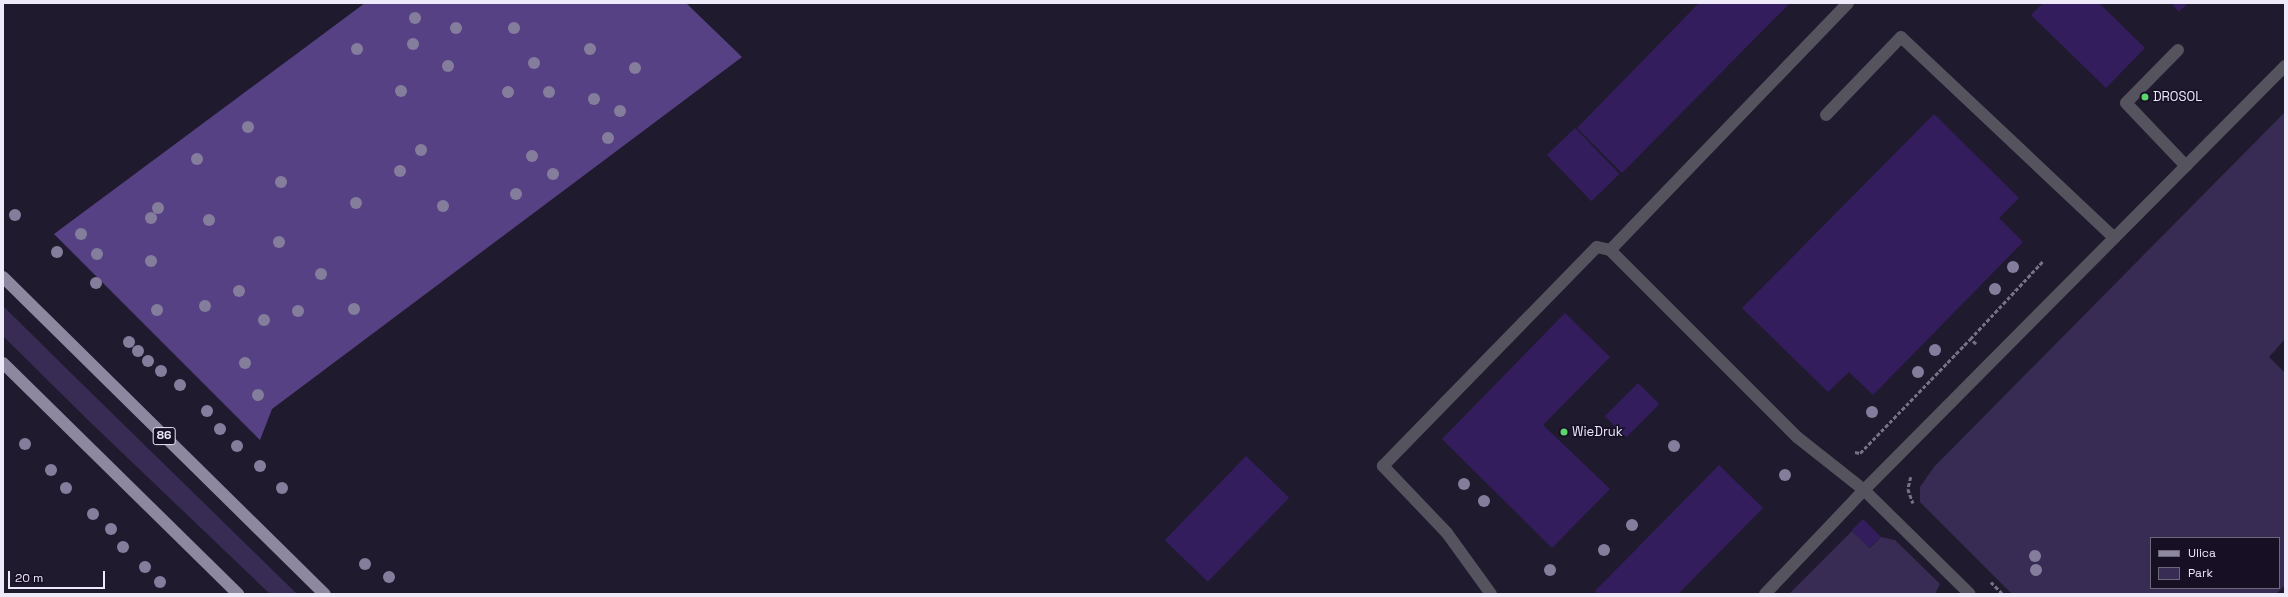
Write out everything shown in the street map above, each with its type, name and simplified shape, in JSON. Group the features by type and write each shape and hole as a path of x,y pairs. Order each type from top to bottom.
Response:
{"main road":[{"name":"86","path":"3,277 325,594"},
{"path":"3,363 238,594"}],"lane":[{"path":"1610,250 1848,3"},
{"path":"1826,116 1901,37 2114,238"},
{"path":"2178,50 2126,103 2186,166"},
{"path":"1765,594 1864,490 2285,66"},
{"path":"1491,594 1447,533 1383,466 1597,247 1610,250 1797,437 1864,490 1970,594"}],"path":[{"path":"1848,450 1860,453 1970,339"}],"green space":[{"path":"2285,112 2285,339 2269,357 2285,373 2285,585 2276,594 2012,594 1920,502 1920,487 1934,467"},
{"path":"3,306 297,594 270,594 89,421 3,336"},
{"path":"1852,531 1870,548 1881,537 1895,540 1940,584 1935,594 1789,594"}],"shaded area":[{"path":"365,3 686,3 742,57 272,409 260,440 54,234"}],"building":[{"path":"1699,3 1790,3 1622,173 1577,128"},
{"path":"2043,3 2099,3 2145,48 2106,88 2031,15"},
{"path":"2171,3 2188,3 2179,12"},
{"path":"1934,114 2019,198 1999,218 2023,242 1873,395 1849,372 1828,392 1742,308"},
{"path":"1575,128 1619,174 1591,201 1547,155"},
{"path":"1565,313 1610,357 1543,425 1610,489 1552,548 1442,439"},
{"path":"1638,383 1659,404 1626,437 1605,416"},
{"path":"1246,456 1289,498 1208,582 1165,540"},
{"path":"1719,465 1763,508 1678,594 1599,594 1595,591"},
{"path":"1863,519 1881,537 1869,548 1852,530"}],"place":[{"name":"DROSOL","path":"2145,97"},
{"name":"WieDruk","path":"1564,432"}]}
